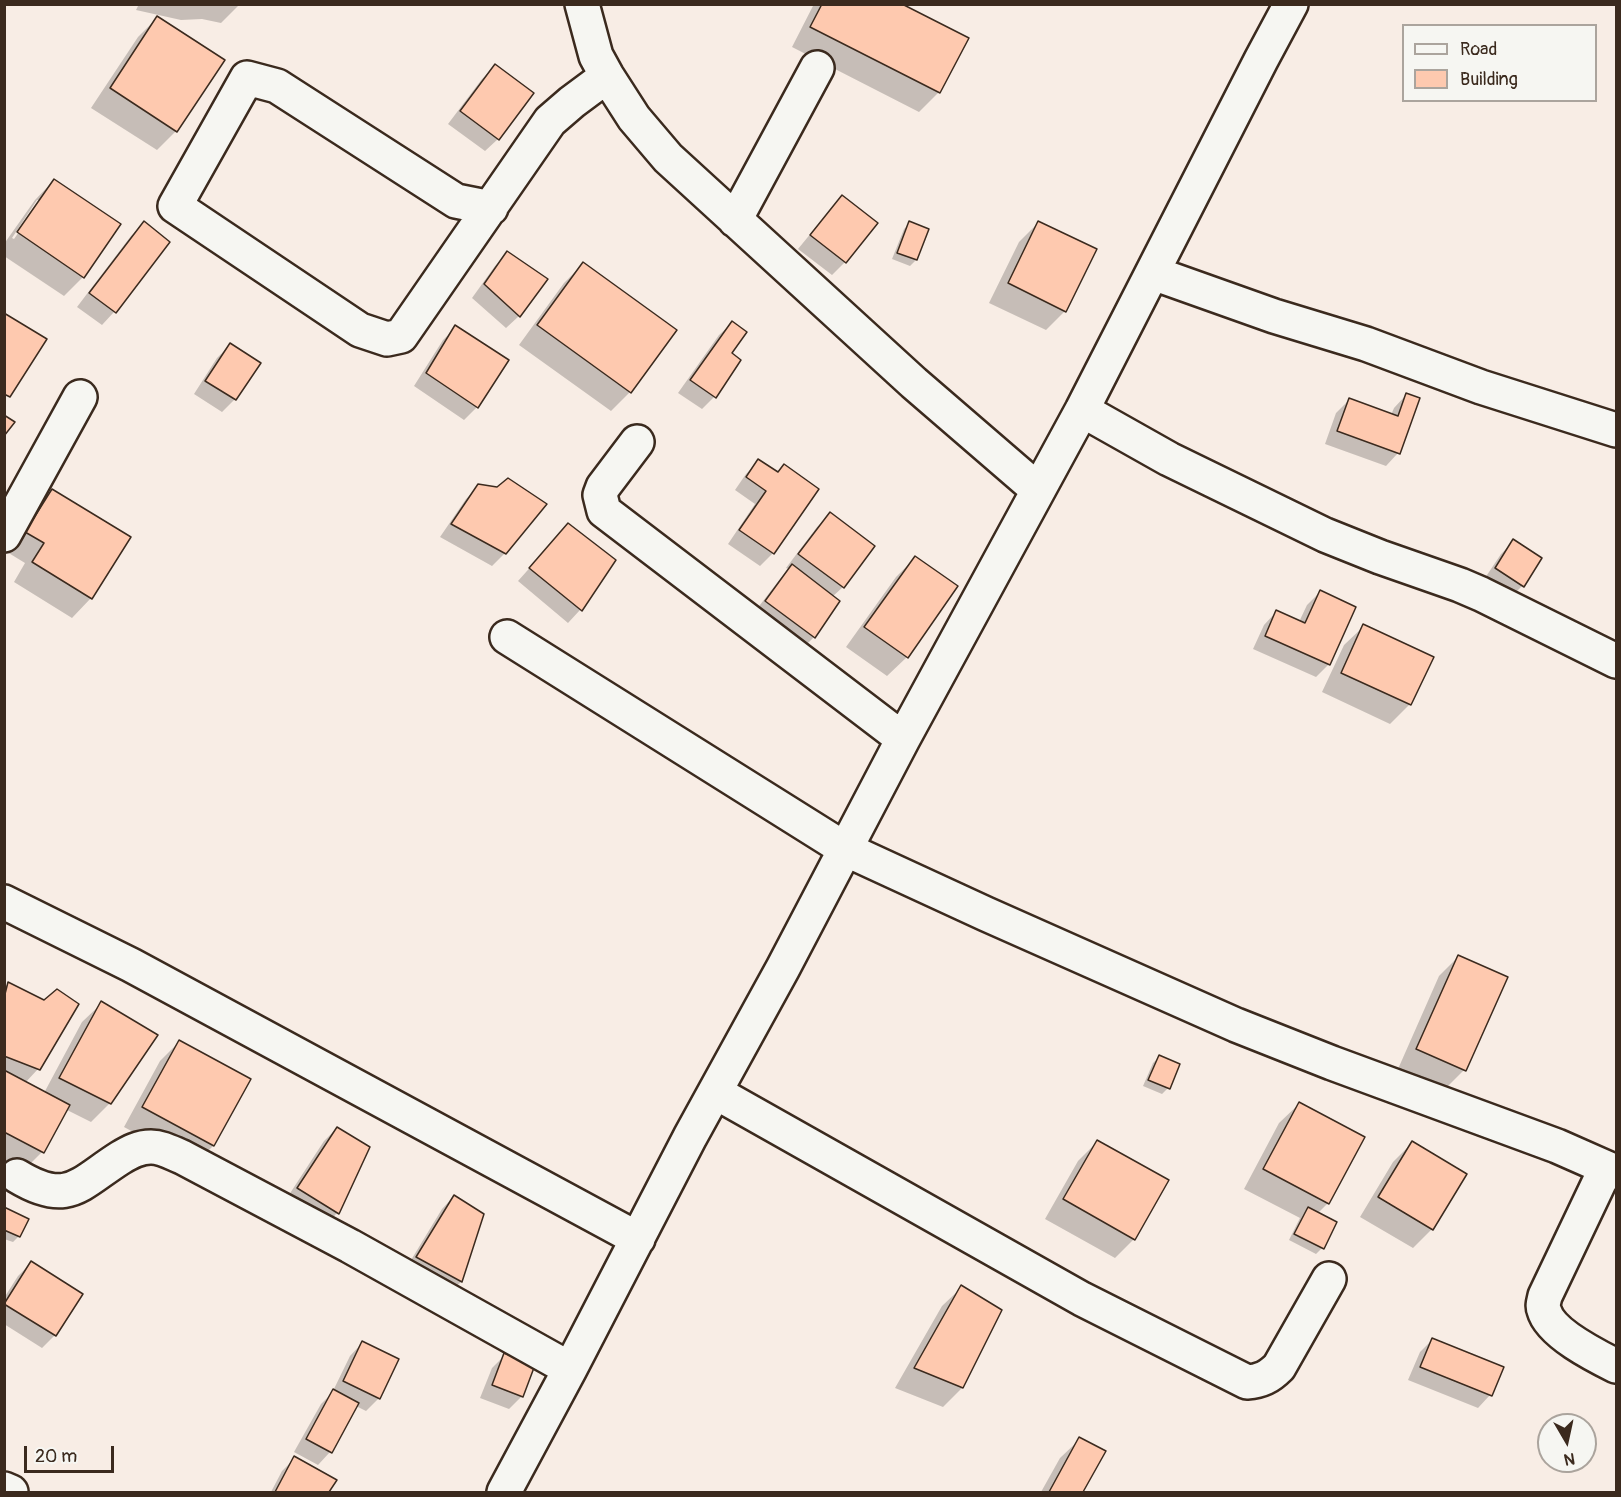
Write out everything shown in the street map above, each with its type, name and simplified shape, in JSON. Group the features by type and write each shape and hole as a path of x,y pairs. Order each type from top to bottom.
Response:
{"street":[{"path":"582,4 597,56 607,76 634,118 669,158 914,383 1038,490"},
{"path":"504,1492 690,1137 1082,410 1291,4"},
{"path":"735,220 817,68"},
{"path":"491,208 456,201 277,86 247,78 175,206 360,330 387,339 401,336 491,208 550,121 607,76"},
{"path":"1153,273 1274,316 1366,344 1481,387 1617,430"},
{"path":"4,535 80,397"},
{"path":"1082,410 1160,455 1325,534 1481,594 1617,661"},
{"path":"637,442 603,487 600,495 604,511 903,739"},
{"path":"507,637 845,849 1236,1025 1557,1146 1611,1170 1545,1296 1543,1308 1547,1317 1562,1334 1617,1366"},
{"path":"4,902 131,965 638,1239"},
{"path":"715,1092 1082,1299 1247,1382 1266,1378 1279,1367 1329,1279"},
{"path":"17,1176 45,1190 69,1190 85,1184 115,1162 138,1149 151,1147 163,1149 350,1246 570,1369"},
{"path":"4,1489 11,1492"}],"building":[{"path":"822,4 902,4 969,38 940,93 810,27"},
{"path":"157,16 225,60 177,132 110,88"},
{"path":"495,64 534,93 499,140 460,111"},
{"path":"54,179 121,224 84,278 17,232"},
{"path":"842,195 878,223 846,263 810,235"},
{"path":"144,221 170,242 116,313 89,293"},
{"path":"909,221 929,229 917,260 897,253"},
{"path":"1038,221 1097,249 1066,312 1008,283"},
{"path":"507,251 548,279 520,317 484,284"},
{"path":"583,262 677,330 631,393 537,325"},
{"path":"4,313 47,339 10,397 4,394"},
{"path":"732,321 747,332 732,353 741,360 716,398 690,380"},
{"path":"455,325 509,360 478,408 426,373"},
{"path":"230,343 261,363 236,400 205,381"},
{"path":"1406,393 1420,398 1400,454 1337,431 1349,398 1398,416"},
{"path":"4,415 15,422 4,436"},
{"path":"758,459 778,472 784,464 819,489 774,554 739,530 766,491 746,477"},
{"path":"508,478 547,504 506,554 451,524 478,484 497,487"},
{"path":"52,489 131,537 92,599 32,562 44,543 25,532"},
{"path":"830,512 875,546 844,588 798,554"},
{"path":"568,523 616,560 582,611 529,568"},
{"path":"1513,539 1542,558 1524,587 1495,568"},
{"path":"915,556 958,586 908,658 864,627"},
{"path":"792,564 840,601 815,638 765,601"},
{"path":"1320,590 1356,607 1330,665 1265,636 1276,610 1305,623"},
{"path":"1363,624 1434,657 1411,705 1341,673"},
{"path":"1458,955 1508,977 1466,1071 1416,1049"},
{"path":"8,982 44,1000 57,989 79,1004 40,1070 4,1056 4,998"},
{"path":"101,1001 158,1035 111,1104 59,1078"},
{"path":"179,1040 251,1079 214,1146 142,1107"},
{"path":"1159,1055 1180,1064 1170,1089 1148,1080"},
{"path":"4,1070 70,1105 44,1153 4,1132"},
{"path":"1299,1102 1365,1137 1329,1204 1263,1169"},
{"path":"337,1127 370,1147 339,1214 297,1188"},
{"path":"1097,1140 1169,1180 1135,1240 1063,1199"},
{"path":"1412,1141 1467,1174 1433,1230 1378,1197"},
{"path":"454,1195 484,1214 462,1282 416,1257"},
{"path":"4,1207 29,1219 20,1237 4,1230"},
{"path":"1308,1207 1337,1222 1324,1249 1294,1234"},
{"path":"31,1261 83,1294 56,1336 4,1304"},
{"path":"961,1285 1002,1310 963,1388 914,1368"},
{"path":"1432,1338 1504,1367 1492,1396 1420,1367"},
{"path":"362,1341 399,1359 380,1399 343,1381"},
{"path":"504,1353 535,1365 523,1397 492,1385"},
{"path":"333,1389 359,1403 332,1453 306,1439"},
{"path":"1079,1437 1106,1451 1083,1492 1049,1492"},
{"path":"294,1456 337,1480 329,1492 275,1492"}]}
